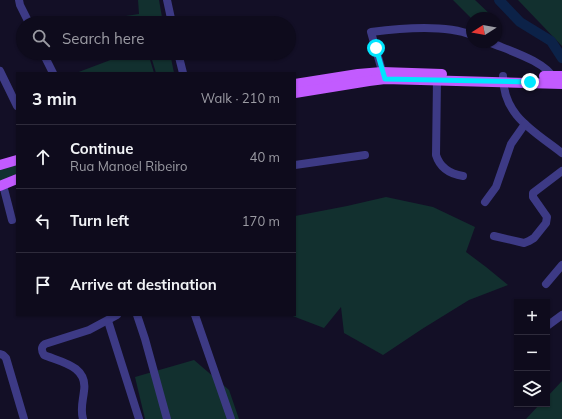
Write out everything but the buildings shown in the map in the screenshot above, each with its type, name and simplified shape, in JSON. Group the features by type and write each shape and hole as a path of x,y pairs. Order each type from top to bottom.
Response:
{"main road":[{"path":"296,84 358,74 437,80 503,79"},
{"path":"296,93 384,76 559,80"},
{"path":"0,165 16,160"},
{"path":"2,185 16,178"}],"street":[{"path":"20,0 20,6 25,16"},
{"path":"167,0 170,16"},
{"path":"384,76 371,32 434,28 451,29 466,33"},
{"path":"502,48 539,64 559,80"},
{"path":"46,60 52,72"},
{"path":"180,60 183,72"},
{"path":"0,70 16,102"},
{"path":"503,79 507,101 512,110 525,124 562,153"},
{"path":"437,80 436,155 438,162 451,174 463,176"},
{"path":"485,202 496,187 511,144 525,124"},
{"path":"296,165 364,155"},
{"path":"494,236 524,242 530,241 534,238 548,217 533,197 533,192 562,171"},
{"path":"2,185 12,220"},
{"path":"546,284 562,265"},
{"path":"550,324 562,315"},
{"path":"83,419 81,404 85,385 84,378 78,370 44,355 42,346 89,330 116,316"},
{"path":"137,316 145,338 167,419"},
{"path":"195,316 231,419"},
{"path":"108,321 139,419"},
{"path":"0,354 6,358 24,419"}],"green space":[{"path":"138,0 159,0 162,16 126,16 139,14"},
{"path":"453,0 475,0 488,12 466,12"},
{"path":"518,0 562,0 562,46"},
{"path":"110,60 150,60 154,72 79,72"},
{"path":"152,60 171,60 174,72 156,72"},
{"path":"16,161 16,175 0,183 0,167"},
{"path":"386,197 433,207 475,227 466,252 508,285 469,300 383,355 344,333 341,307 324,328 293,316 296,316 296,216"},
{"path":"194,360 229,390 239,419 145,419 135,377"},
{"path":"562,381 562,419 526,419 537,407 550,407 550,394"}],"waterway":[{"path":"499,0 520,22 551,41 562,58"}],"route":[{"path":"376,48 385,79 530,82"}]}
